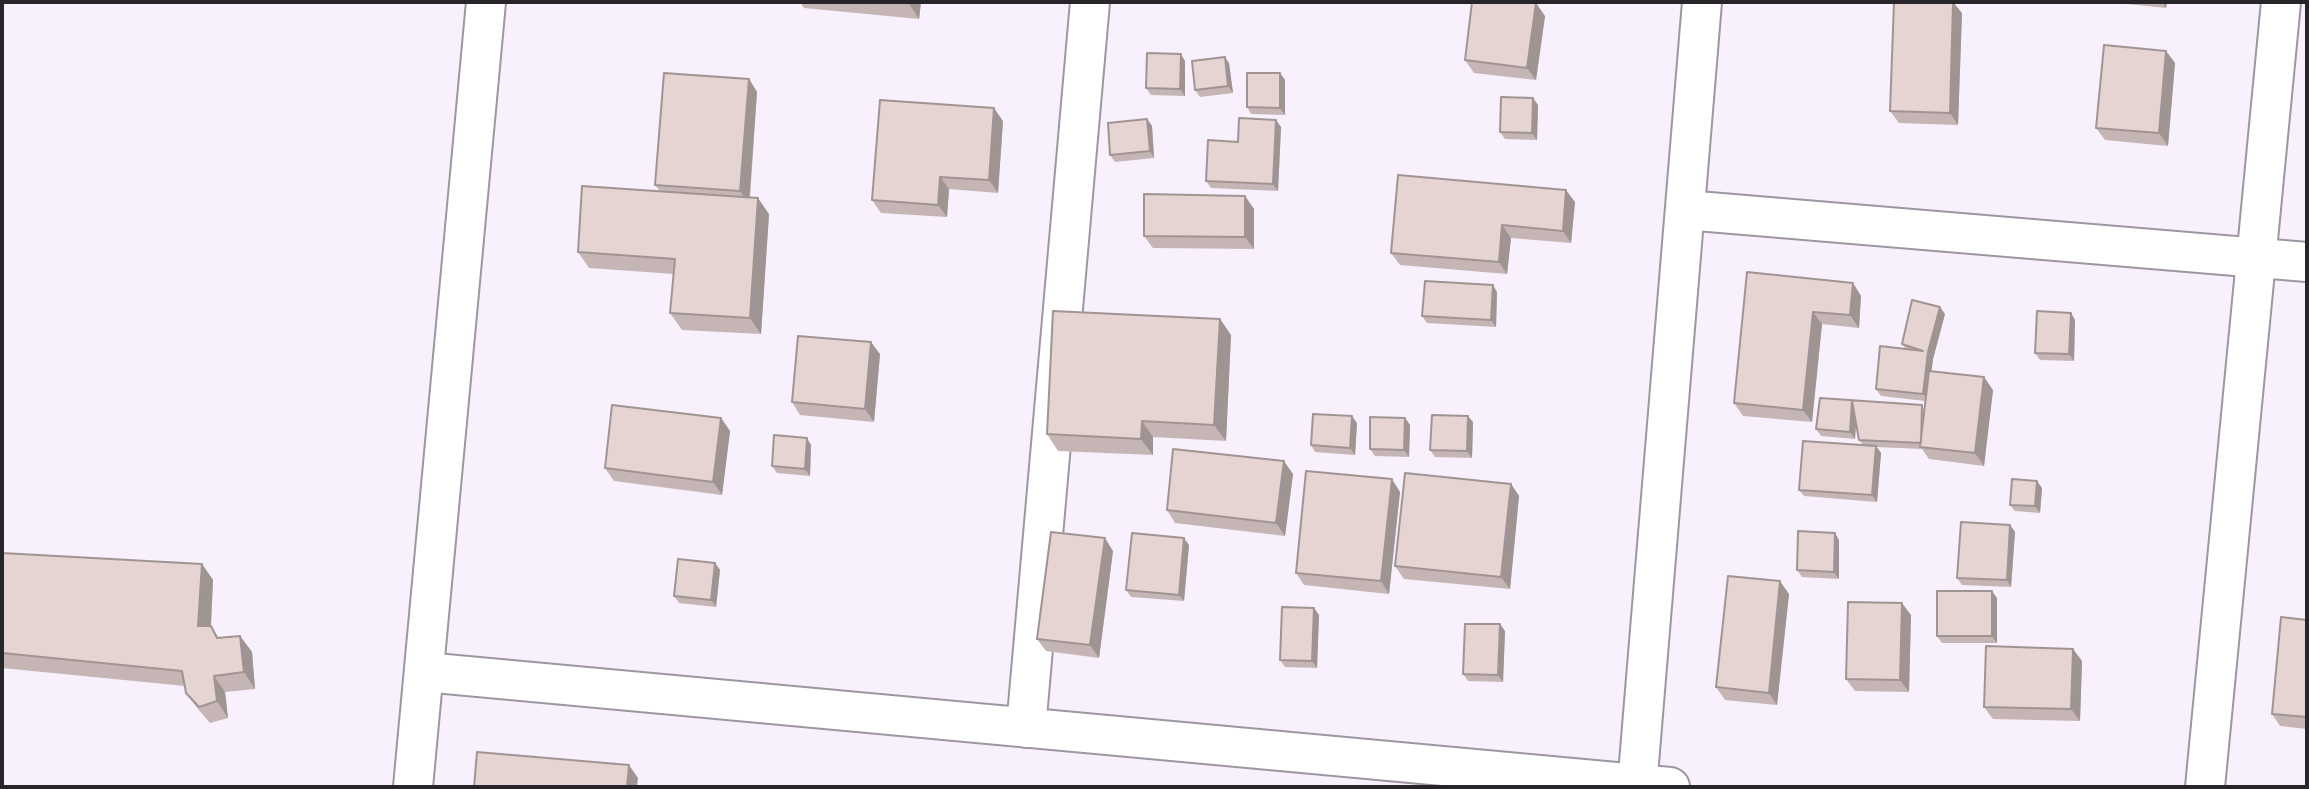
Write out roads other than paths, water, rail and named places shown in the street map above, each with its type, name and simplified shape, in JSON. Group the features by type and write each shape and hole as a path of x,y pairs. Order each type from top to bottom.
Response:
{"street":[{"path":"413,787 486,2"},
{"path":"1026,728 1090,2"},
{"path":"424,672 1648,786 1685,210 1702,2"},
{"path":"2205,787 2281,2"},
{"path":"1685,210 2307,262"}]}
